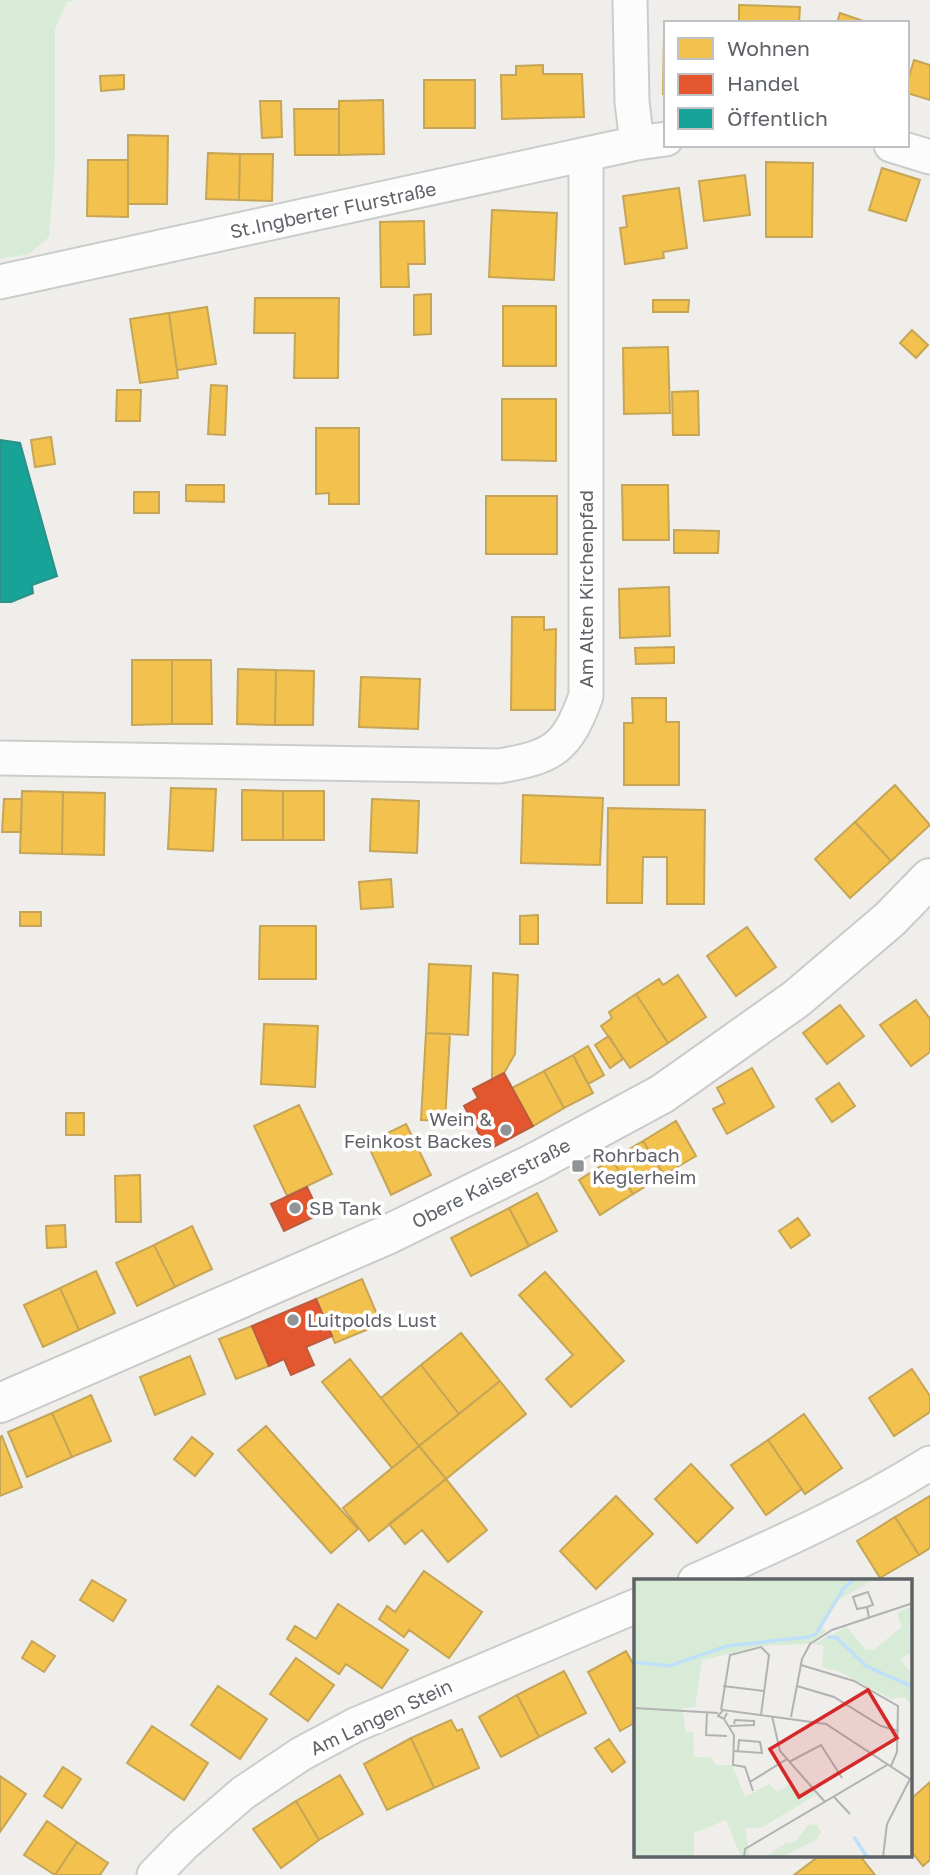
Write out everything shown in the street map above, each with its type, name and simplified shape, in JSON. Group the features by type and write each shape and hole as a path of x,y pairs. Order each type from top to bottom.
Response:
{"main road":[{"name":"Obere Kaiserstraße","path":"0,1403 389,1234 534,1163 662,1094 796,999 890,919 930,878"}],"street":[{"path":"630,0 632,102 651,141"},
{"name":"St.Ingberter Flurstraße","path":"0,282 651,141"},
{"path":"898,147 930,157"},
{"name":"Am Alten Kirchenpfad","path":"0,758 499,766 535,760 560,745 575,726 586,695 586,155"},
{"path":"700,1579 817,1527 930,1463"},
{"name":"Am Langen Stein","path":"154,1875 184,1844 243,1793 301,1754 355,1725 634,1607"}],"green space":[{"path":"0,0 75,0 67,2 55,29 55,162 49,237 29,254 0,259"}],"building: Wohnen":[{"path":"739,5 800,7 799,21 739,21"},
{"path":"840,13 863,21 838,21"},
{"path":"914,60 930,65 930,100 909,94 909,77"},
{"path":"543,65 543,74 582,74 584,117 502,119 501,75 516,75 516,66"},
{"path":"124,75 124,89 101,91 100,76"},
{"path":"424,80 475,80 475,128 424,128"},
{"path":"383,100 384,154 339,155 339,101"},
{"path":"260,101 281,101 282,137 262,138"},
{"path":"294,109 339,109 339,155 295,155"},
{"path":"128,135 168,136 167,204 128,204"},
{"path":"208,153 240,154 239,200 206,199"},
{"path":"240,154 273,154 272,201 239,200"},
{"path":"88,160 128,160 128,217 87,216"},
{"path":"766,162 813,163 812,237 766,237"},
{"path":"882,168 920,180 906,221 869,210"},
{"path":"745,175 750,215 704,221 699,181"},
{"path":"679,188 687,248 663,252 664,258 625,264 620,228 627,227 623,196"},
{"path":"492,210 557,213 554,280 489,277"},
{"path":"424,221 425,264 408,264 409,287 381,287 380,222"},
{"path":"431,294 431,334 414,335 414,295"},
{"path":"255,298 339,298 338,378 294,378 295,333 254,333"},
{"path":"653,300 689,300 688,312 653,312"},
{"path":"503,306 556,306 556,366 503,366"},
{"path":"207,307 216,364 177,370 169,313"},
{"path":"169,313 178,378 140,383 130,319"},
{"path":"912,330 928,345 916,358 900,343"},
{"path":"668,347 670,413 624,414 623,348"},
{"path":"211,385 227,386 225,435 208,434"},
{"path":"117,390 141,390 140,421 116,421"},
{"path":"698,391 699,435 673,435 672,392"},
{"path":"502,399 556,399 556,461 502,460"},
{"path":"316,428 359,428 359,504 329,504 329,493 316,494"},
{"path":"51,437 55,464 35,467 31,440"},
{"path":"186,485 224,485 224,502 186,501"},
{"path":"622,485 668,485 669,540 623,540"},
{"path":"134,492 159,492 159,513 134,513"},
{"path":"486,496 557,496 557,554 486,554"},
{"path":"674,530 719,531 718,553 674,553"},
{"path":"669,587 670,636 620,638 619,589"},
{"path":"512,617 544,617 544,630 556,629 555,710 511,710"},
{"path":"674,647 674,663 636,664 635,648"},
{"path":"132,660 172,660 172,724 132,725"},
{"path":"172,660 211,660 212,724 172,724"},
{"path":"238,669 276,670 275,725 237,724"},
{"path":"276,670 314,671 313,725 275,725"},
{"path":"361,677 420,679 418,729 359,727"},
{"path":"632,698 666,698 666,722 679,722 679,785 624,785 624,723 633,723"},
{"path":"895,785 930,825 891,861 855,822"},
{"path":"171,788 216,789 213,851 168,849"},
{"path":"242,790 283,791 283,840 242,840"},
{"path":"22,791 63,792 62,854 20,853"},
{"path":"283,791 324,791 324,840 283,840"},
{"path":"63,792 105,793 104,855 62,854"},
{"path":"523,795 603,798 600,865 521,863"},
{"path":"4,799 22,799 21,832 2,832"},
{"path":"372,799 419,801 417,853 370,851"},
{"path":"608,808 705,810 704,904 667,904 667,857 643,857 642,903 607,903"},
{"path":"855,822 891,861 850,898 815,859"},
{"path":"391,879 393,907 361,909 359,882"},
{"path":"20,912 41,912 41,926 20,926"},
{"path":"538,915 538,944 520,944 520,916"},
{"path":"260,926 316,926 316,979 259,979"},
{"path":"747,927 776,967 736,996 707,956"},
{"path":"429,964 471,966 468,1035 426,1033"},
{"path":"493,973 518,975 515,1054 504,1073 492,1079"},
{"path":"678,975 706,1017 668,1043 636,994 659,979 663,985"},
{"path":"636,994 668,1043 630,1068 601,1026 612,1018 609,1012"},
{"path":"916,1000 930,1019 930,1052 911,1066 880,1025"},
{"path":"840,1005 864,1036 827,1064 803,1033"},
{"path":"264,1024 318,1026 315,1087 261,1084"},
{"path":"426,1033 450,1034 445,1121 421,1120"},
{"path":"609,1036 623,1059 610,1068 595,1045"},
{"path":"588,1046 604,1075 588,1084 573,1055"},
{"path":"573,1055 593,1093 564,1108 544,1071"},
{"path":"752,1068 774,1107 727,1134 713,1109 725,1103 717,1088"},
{"path":"544,1071 564,1108 533,1126 512,1088"},
{"path":"839,1083 855,1106 832,1122 816,1099"},
{"path":"299,1105 332,1174 287,1196 254,1126"},
{"path":"66,1113 84,1113 84,1135 66,1135"},
{"path":"676,1121 696,1156 664,1175 643,1141"},
{"path":"406,1124 431,1175 391,1195 367,1143"},
{"path":"643,1141 664,1175 633,1194 612,1159"},
{"path":"612,1159 633,1194 600,1215 579,1180"},
{"path":"140,1175 141,1222 116,1222 115,1176"},
{"path":"537,1193 557,1231 529,1246 509,1208"},
{"path":"509,1208 529,1246 471,1276 451,1238"},
{"path":"798,1218 810,1235 791,1248 779,1231"},
{"path":"65,1225 66,1247 47,1248 46,1226"},
{"path":"192,1226 212,1269 175,1287 154,1245"},
{"path":"154,1245 175,1287 137,1306 116,1263"},
{"path":"96,1271 115,1313 79,1330 60,1288"},
{"path":"545,1272 624,1361 571,1407 546,1379 573,1355 519,1295"},
{"path":"362,1279 381,1324 335,1343 316,1299"},
{"path":"60,1288 79,1330 43,1347 24,1305"},
{"path":"252,1326 269,1366 236,1379 219,1339"},
{"path":"461,1333 500,1381 459,1414 421,1365"},
{"path":"190,1356 205,1394 155,1415 140,1377"},
{"path":"350,1359 419,1446 392,1468 322,1382"},
{"path":"421,1365 459,1414 419,1446 381,1398"},
{"path":"912,1369 930,1396 930,1412 894,1436 869,1398"},
{"path":"500,1381 526,1414 446,1479 419,1446"},
{"path":"91,1395 111,1441 72,1457 52,1413"},
{"path":"52,1413 72,1457 27,1477 8,1432"},
{"path":"804,1414 842,1468 805,1494 768,1440"},
{"path":"266,1426 358,1529 331,1553 238,1450"},
{"path":"2,1436 22,1487 0,1496 0,1437"},
{"path":"192,1437 213,1454 195,1476 174,1459"},
{"path":"768,1440 802,1489 766,1515 731,1465"},
{"path":"419,1446 446,1479 369,1541 343,1508"},
{"path":"691,1464 733,1508 697,1543 655,1499"},
{"path":"446,1479 487,1530 448,1562 422,1530 405,1544 389,1524"},
{"path":"616,1496 653,1534 596,1589 560,1551"},
{"path":"930,1496 930,1548 919,1555 895,1517"},
{"path":"895,1517 919,1555 880,1578 857,1541"},
{"path":"424,1571 482,1612 449,1658 409,1630 404,1637 379,1619 387,1606 395,1612"},
{"path":"92,1580 126,1600 113,1621 80,1600"},
{"path":"338,1604 408,1650 382,1688 346,1664 339,1674 287,1639 295,1626 316,1639"},
{"path":"32,1641 55,1656 44,1672 22,1658"},
{"path":"626,1651 634,1665 634,1723 620,1731 588,1672"},
{"path":"296,1658 334,1685 308,1721 270,1694"},
{"path":"564,1671 586,1713 539,1737 517,1695"},
{"path":"218,1686 267,1719 240,1759 191,1725"},
{"path":"517,1695 539,1737 501,1757 479,1717"},
{"path":"451,1720 457,1731 462,1729 479,1768 434,1788 411,1738"},
{"path":"152,1726 208,1763 184,1800 127,1763"},
{"path":"411,1738 434,1788 387,1810 364,1764"},
{"path":"609,1739 625,1762 612,1772 595,1748"},
{"path":"63,1767 81,1779 62,1808 44,1796"},
{"path":"340,1775 363,1814 319,1840 296,1801"},
{"path":"0,1776 26,1794 0,1832"},
{"path":"930,1782 930,1860 923,1866 912,1852 912,1798"},
{"path":"296,1801 319,1840 281,1868 253,1829"},
{"path":"47,1821 77,1842 55,1875 24,1855"},
{"path":"77,1842 108,1863 100,1875 55,1875"},
{"path":"818,1857 861,1857 875,1875 794,1875"}],"building: Handel":[{"path":"504,1073 533,1126 488,1150 464,1106 478,1098 473,1089"},
{"path":"307,1187 320,1214 284,1231 271,1204"},
{"path":"316,1299 332,1336 306,1347 314,1365 291,1375 284,1359 269,1366 252,1326"}],"building: Öffentlich":[{"path":"0,440 20,443 57,576 32,585 33,593 11,602 0,602"}],"place":[{"name":"Wein & Feinkost Backes","path":"506,1130"},
{"name":"Rohrbach Keglerheim","path":"578,1166"},
{"name":"SB Tank","path":"295,1208"},
{"name":"Luitpolds Lust","path":"293,1320"}]}
